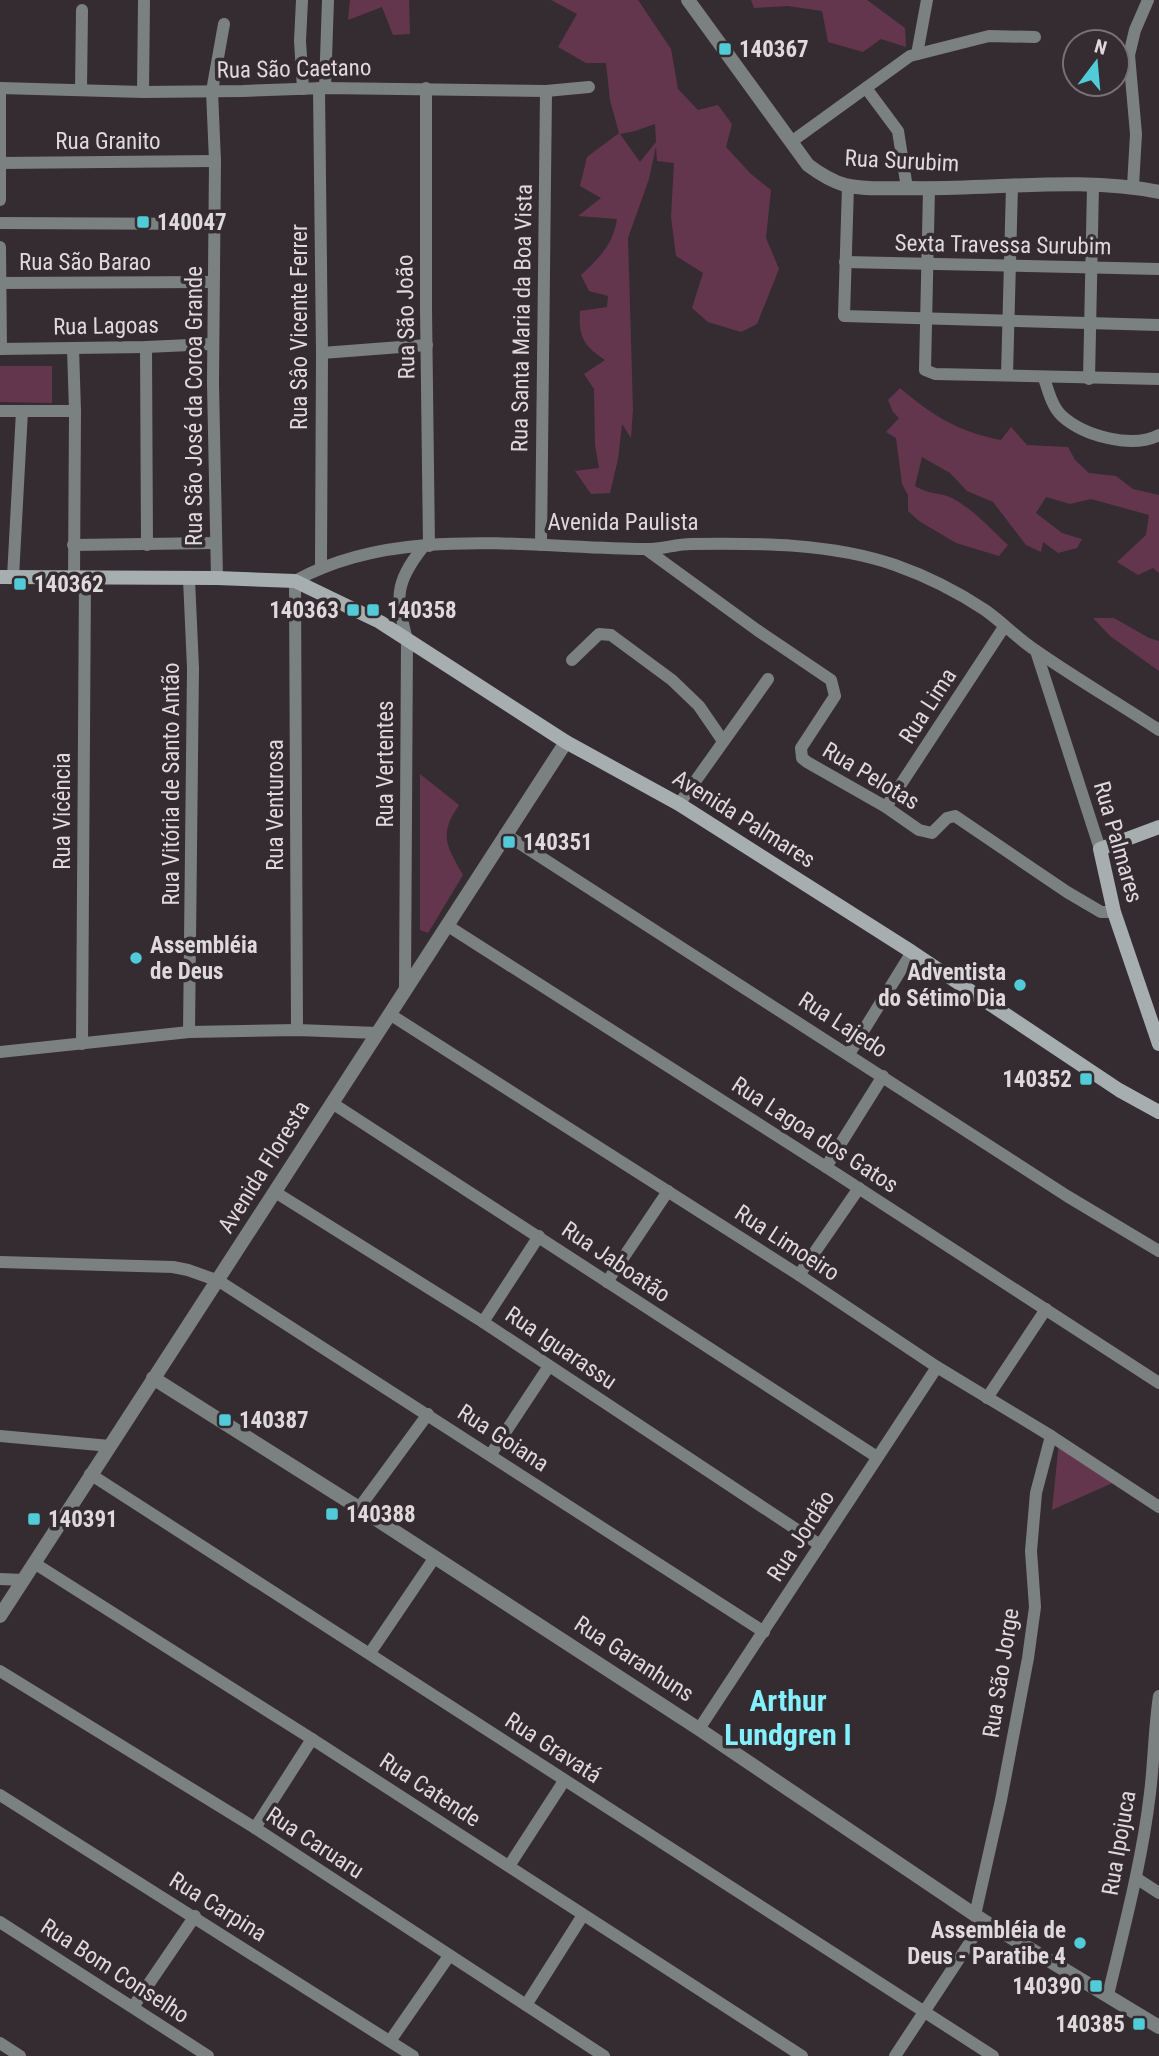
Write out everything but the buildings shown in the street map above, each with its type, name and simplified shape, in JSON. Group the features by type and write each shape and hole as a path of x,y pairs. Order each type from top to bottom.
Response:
{"main road":[{"path":"7,577 295,581"},
{"name":"Avenida Palmares","path":"295,581 380,622 566,741 679,804 1119,1090 1159,1112"},
{"path":"1100,849 1159,827"},
{"name":"Rua Palmares","path":"1100,849 1114,912 1159,1044"}],"street":[{"path":"143,92 144,0"},
{"path":"302,0 300,41 303,89"},
{"name":"Rua Sâo Vicente Ferrer","path":"321,566 322,88 328,0"},
{"path":"917,54 927,0"},
{"path":"1133,186 1136,134 1129,55 1135,30 1148,0"},
{"name":"Rua Surubim","path":"691,1 791,142 820,175 848,186 929,189 1133,186 1159,192"},
{"path":"81,90 82,10"},
{"name":"Rua São José da Coroa Grande","path":"217,578 212,344 215,161 212,91 224,24"},
{"path":"791,142 909,56 989,36 1035,37"},
{"name":"Rua São Caetano","path":"0,88 143,92 322,88 546,91 589,87"},
{"path":"0,88 0,200"},
{"name":"Rua São João","path":"426,88 426,546"},
{"path":"866,88 898,131 907,188"},
{"name":"Rua Santa Maria da Boa Vista","path":"541,545 546,91"},
{"name":"Rua Granito","path":"0,163 215,161"},
{"path":"848,186 844,316 1159,325"},
{"path":"1007,375 1012,186"},
{"path":"1089,379 1093,186"},
{"path":"929,189 925,370 935,373 1089,379 1159,379"},
{"path":"0,223 215,224"},
{"path":"0,247 1,349"},
{"name":"Sexta Travessa Surubim","path":"845,262 1159,269"},
{"name":"Rua São Barao","path":"0,283 212,282"},
{"name":"Rua Lagoas","path":"1,349 146,348 212,344"},
{"path":"322,353 427,345"},
{"name":"Rua Vicência","path":"73,348 73,545 80,579 82,1044"},
{"path":"146,348 147,545"},
{"path":"1044,377 1060,415 1082,430 1119,440 1144,440 1159,435"},
{"path":"0,411 75,411"},
{"path":"7,577 22,411"},
{"path":"73,545 215,543"},
{"name":"Avenida Paulista","path":"295,581 321,566 351,558 426,546 541,545 648,550 688,544 835,550 894,565 928,579 987,612 1036,651 1159,730"},
{"name":"Rua Vertentes","path":"405,989 407,640 398,598 405,573 426,546"},
{"name":"Rua Pelotas","path":"648,550 831,680 835,696 804,740 802,758 886,807 919,830 932,833 947,818 955,816 1067,892 1101,912 1114,912"},
{"name":"Rua Vitória de Santo Antão","path":"189,579 193,734 189,1032"},
{"name":"Rua Venturosa","path":"295,581 297,1030"},
{"name":"Rua Lima","path":"886,807 1004,627"},
{"path":"572,660 599,634 611,635 681,688 699,706 723,741"},
{"name":"Rua Palmares","path":"1036,651 1100,849"},
{"path":"679,804 768,679"},
{"name":"Avenida Floresta","path":"0,1616 12,1579 34,1563 566,741"},
{"name":"Rua Lajedo","path":"505,834 1067,1196 1159,1251"},
{"name":"Rua Lagoa dos Gatos","path":"448,926 1159,1383"},
{"path":"849,1054 912,953"},
{"name":"Rua Limoeiro","path":"391,1015 1159,1507"},
{"path":"0,1052 189,1032 297,1030 377,1033"},
{"path":"826,1167 883,1076"},
{"name":"Rua Jaboatão","path":"332,1103 877,1457"},
{"path":"799,1275 859,1188"},
{"path":"607,1282 668,1191"},
{"name":"Rua Iguarassu","path":"275,1192 484,1322 820,1545"},
{"path":"484,1322 539,1236"},
{"name":"Rua Goiana","path":"0,1262 173,1267 219,1281 764,1632"},
{"path":"987,1398 1046,1308"},
{"path":"491,1454 548,1366"},
{"name":"Rua Jordão","path":"699,1729 937,1367"},
{"name":"Rua Garanhuns","path":"153,1378 359,1507 699,1729 979,1918 1159,2028"},
{"path":"359,1507 428,1414"},
{"path":"0,1436 110,1446"},
{"name":"Rua São Jorge","path":"979,1918 1028,1658 1035,1607 1031,1551 1034,1515 1043,1461 1051,1436"},
{"name":"Rua Gravatá","path":"90,1474 993,2056"},
{"path":"370,1653 435,1557"},
{"name":"Rua Catende","path":"34,1563 802,2056"},
{"path":"0,1591 12,1579"},
{"name":"Rua Caruaru","path":"0,1671 254,1828 604,2056"},
{"name":"Rua Ipojuca","path":"1108,1995 1136,1878 1151,1793 1156,1763 1153,1744 1159,1696"},
{"path":"254,1828 312,1739"},
{"path":"509,1866 564,1781"},
{"name":"Rua Carpina","path":"0,1795 413,2056"},
{"path":"1136,1878 1159,1892"},
{"path":"526,2005 583,1915"},
{"path":"133,2007 195,1916"},
{"path":"895,2056 925,2011 979,1918"},
{"name":"Rua Bom Conselho","path":"0,1922 208,2056"},
{"path":"390,2041 449,1956"},
{"path":"0,2043 16,2055"}],"shaded area":[{"path":"350,0 409,0 410,34 393,35 382,7 348,20"},
{"path":"551,0 638,0 671,49 678,89 698,110 718,105 732,124 726,147 751,174 771,190 766,238 779,269 757,324 741,332 708,322 692,308 703,273 676,256 671,217 674,163 657,161 656,146 649,179 628,238 633,409 631,438 622,424 610,493 591,494 575,471 599,468 595,445 594,389 584,374 605,360 584,340 580,328 580,311 607,307 608,296 589,291 581,275 609,244 617,219 578,216 601,198 580,186 587,157 619,133 610,100 606,63 586,63 558,47 577,14","holes":["655,124 656,142 640,162 620,134"]},
{"path":"751,0 867,0 905,28 906,47 881,39 863,52 828,42 822,11 788,6 754,8"},
{"path":"0,366 52,366 52,403 0,402"},
{"path":"900,388 935,414 959,427 1001,440 1011,427 1027,445 1068,447 1075,460 1089,473 1116,476 1133,489 1159,495 1159,573 1153,568 1138,575 1117,562 1146,535 1149,515 1091,499 1070,504 1046,497 1036,513 1062,533 1082,539 1077,548 1058,553 1043,542 1041,552 1026,545 993,502 967,491 950,473 922,457 915,486 948,496 960,503 1008,545 999,556 956,543 919,521 908,511 908,495 902,484 896,438 886,432 899,418 888,400"},
{"path":"1093,618 1114,618 1159,641 1159,671 1110,636"},
{"path":"420,774 459,805 452,815 447,840 463,875 428,933 420,930"},
{"path":"1059,1442 1117,1481 1052,1510"}],"place":[{"name":"140367","path":"725,49"},
{"name":"140047","path":"143,222"},
{"name":"140362","path":"20,584"},
{"name":"140363","path":"353,610"},
{"name":"140358","path":"373,610"},
{"name":"140351","path":"509,842"},
{"name":"Assembléia de Deus","path":"136,958"},
{"name":"Adventista do Sétimo Dia","path":"1020,985"},
{"name":"140352","path":"1086,1079"},
{"name":"140387","path":"225,1420"},
{"name":"140388","path":"332,1514"},
{"name":"140391","path":"34,1519"},
{"name":"Assembléia de Deus - Paratibe 4","path":"1080,1943"},
{"name":"140390","path":"1096,1986"},
{"name":"140385","path":"1139,2024"}],"district":[{"name":"Arthur Lundgren I","path":"788,1717"}]}
